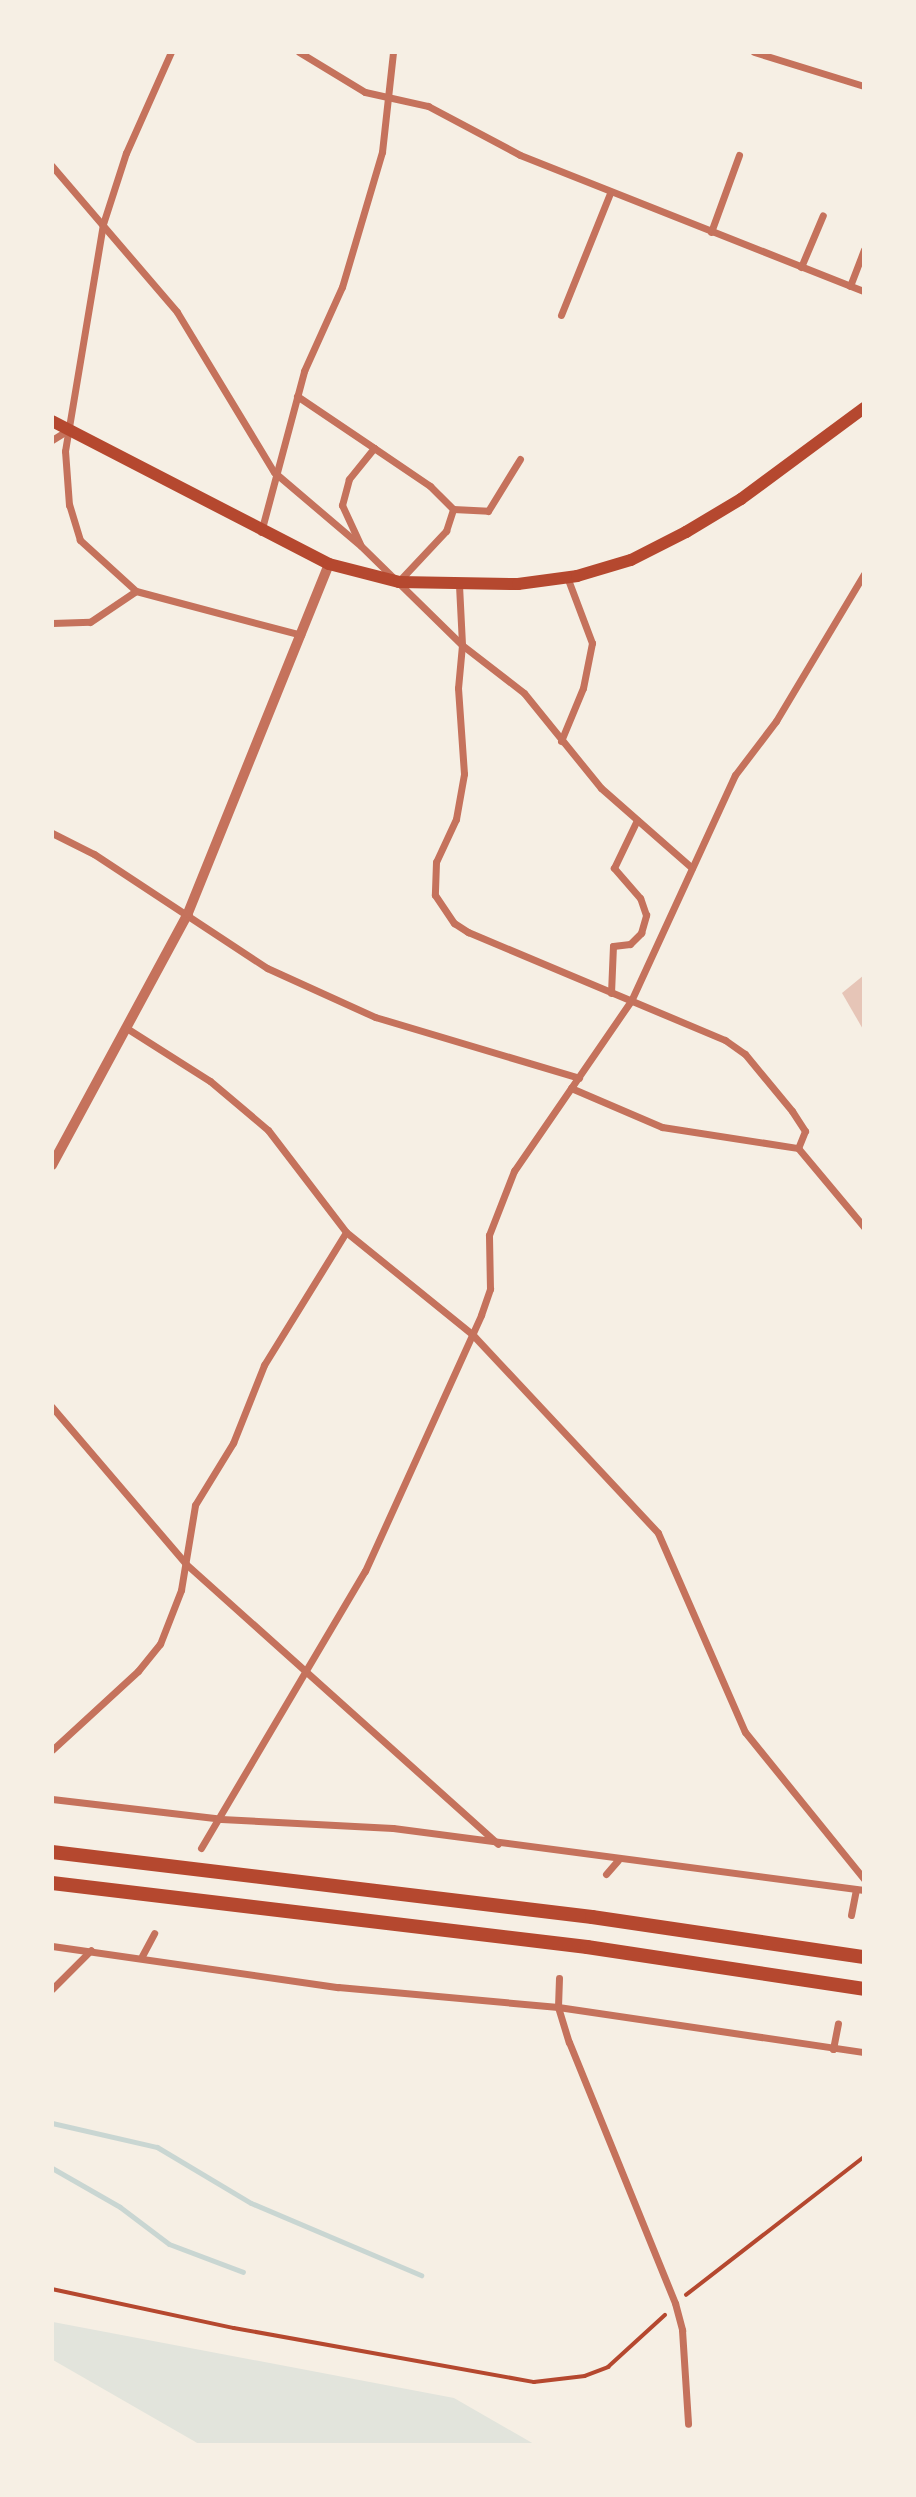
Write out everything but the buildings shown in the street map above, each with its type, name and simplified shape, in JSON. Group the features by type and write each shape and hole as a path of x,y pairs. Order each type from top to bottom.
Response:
{"highway":[{"path":"52,1852 592,1917 863,1957"},
{"path":"52,1883 574,1945 863,1989"}],"main road":[{"path":"52,421 329,564 399,582 518,584 568,577 631,559 686,532 741,499 863,408"}],"street":[{"path":"171,52 126,153 103,224 68,430 69,505 80,540 136,591 301,635"},
{"path":"299,52 365,92 428,106 520,155 863,292"},
{"path":"261,531 274,472 297,396 342,287 382,152 393,52"},
{"path":"754,52 778,56 863,85"},
{"path":"711,232 739,155"},
{"path":"52,166 177,312 274,472 361,546 462,645 524,694 601,788 692,868"},
{"path":"561,315 610,193"},
{"path":"801,267 822,215"},
{"path":"850,286 863,250"},
{"path":"297,396 430,486 453,509 488,511 520,459"},
{"path":"52,440 68,430"},
{"path":"361,546 342,505 349,480 374,448"},
{"path":"399,582 446,531 453,509"},
{"path":"52,1164 128,1030 188,913 329,564"},
{"path":"201,1848 307,1674 365,1571 490,1289 489,1235 498,1205 514,1171 631,1001 735,775 776,721 863,575"},
{"path":"561,741 583,688 592,643 568,577"},
{"path":"458,584 462,645 458,688 464,774 456,819 436,862 435,895 454,923 468,932 725,1040 745,1054 805,1131 798,1148"},
{"path":"52,624 90,622 136,591"},
{"path":"611,993 613,946 629,944 641,933 646,915 640,898 614,868 637,820"},
{"path":"52,833 188,913 231,948 267,968 375,1017 579,1078"},
{"path":"128,1030 210,1081 268,1130 346,1232 472,1334 658,1533 745,1732 863,1879"},
{"path":"571,1088 662,1127 798,1148 863,1227"},
{"path":"52,1750 138,1671 160,1644 173,1617 186,1564 195,1505 233,1443 264,1364 346,1232"},
{"path":"52,1407 186,1564 499,1844"},
{"path":"52,1799 221,1819 393,1828 618,1860 860,1890 851,1915"},
{"path":"606,1874 618,1860"},
{"path":"142,1956 154,1933"},
{"path":"52,1946 142,1956 338,1987 558,2007 863,2052"},
{"path":"52,1989 91,1950"},
{"path":"559,1978 558,2007 675,2303 682,2330 688,2424"},
{"path":"833,2049 838,2023"}],"path":[{"path":"52,2288 234,2328 534,2382 585,2376 608,2367 675,2303 863,2157"}],"shaded area":[{"path":"53,2322 454,2398 534,2444 199,2444 53,2360"}],"waterway":[{"path":"52,2123 157,2147 251,2203 421,2275"},
{"path":"52,2168 120,2207 169,2244 243,2272"}]}
